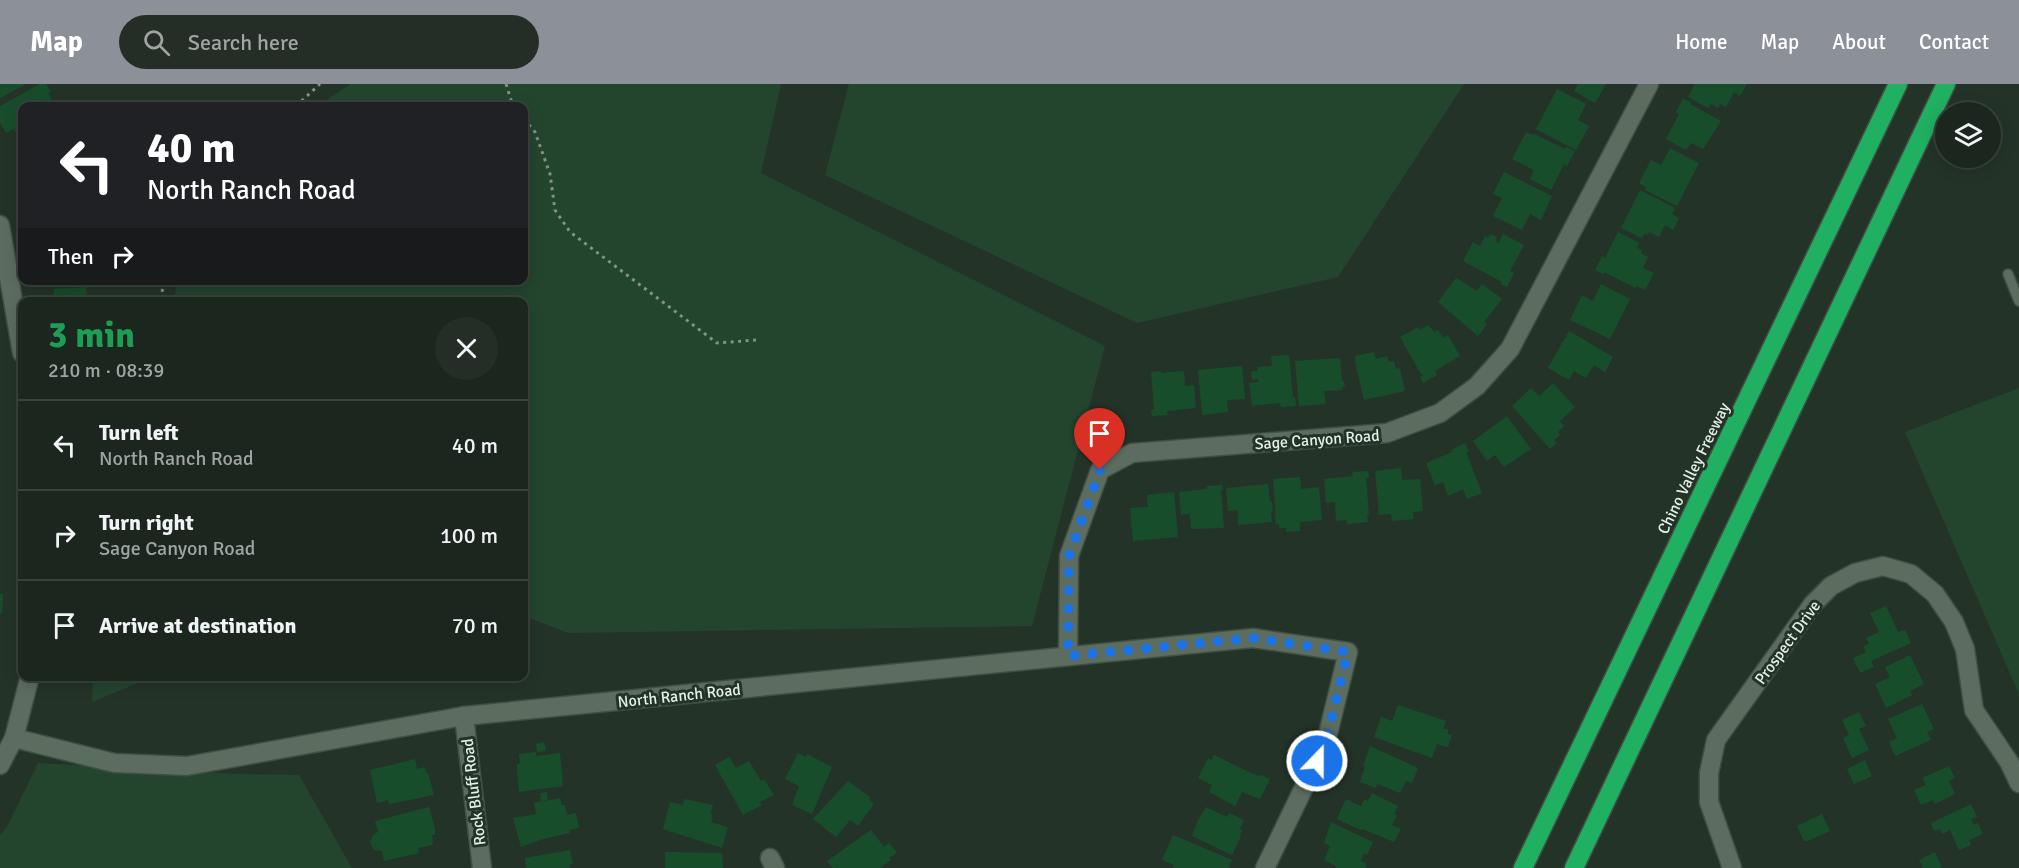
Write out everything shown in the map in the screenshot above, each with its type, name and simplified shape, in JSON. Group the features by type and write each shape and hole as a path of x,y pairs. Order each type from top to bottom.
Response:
{"highway":[{"name":"Chino Valley Freeway","path":"1523,868 1898,84"},
{"path":"1574,868 1946,84"}],"street":[{"name":"Sage Canyon Road","path":"1068,656 1069,556 1100,470 1132,453 1387,433 1440,413 1477,386 1510,349 1649,84"},
{"path":"0,225 18,330"},
{"name":"Prospect Drive","path":"1732,868 1709,802 1709,773 1716,740 1813,604 1831,586 1855,573 1883,566 1911,574 1935,594 1954,622 1965,650 1974,710 2009,762 2019,783"},
{"name":"North Ranch Road","path":"14,738 114,763 187,766 464,716 1068,656 1253,638 1348,652 1326,742 1265,868"},
{"path":"0,765 14,738 29,681"},
{"name":"Rock Bluff Road","path":"464,716 482,868"}],"lane":[{"path":"2008,274 2019,301"}],"path":[{"path":"300,102 320,84"},
{"path":"506,84 512,102"},
{"path":"528,124 535,132 550,174 555,210 570,232 717,343 756,340"}],"green space":[{"path":"351,84 781,84 761,173 1105,346 1032,626 568,633 528,618 528,297 174,297 177,285 528,285 528,102 323,102"},
{"path":"849,84 1464,84 1338,277 1137,323 825,175"},
{"path":"2019,388 2019,694 1905,432"},
{"path":"93,681 143,681 92,702"},
{"path":"38,763 235,774 299,775 352,868 0,868 0,835 7,827"}],"building":[{"path":"0,84 26,84 0,98"},
{"path":"40,84 46,84 51,92 48,93 53,102 18,102 18,136 14,129 6,133 0,122 0,106"},
{"path":"1578,84 1606,84 1595,103 1574,91"},
{"path":"1695,84 1747,84 1740,96 1734,92 1726,107 1720,104 1718,108 1711,104 1708,108 1688,97"},
{"path":"1557,89 1586,104 1578,120 1589,126 1576,150 1536,129"},
{"path":"1683,99 1721,121 1703,149 1691,143 1686,150 1666,139 1679,114 1676,112"},
{"path":"1526,132 1575,151 1567,166 1564,164 1551,190 1530,179 1534,170 1512,159"},
{"path":"1670,148 1699,163 1677,206 1645,190 1646,187 1639,183 1651,160 1661,165"},
{"path":"1504,172 1552,196 1541,220 1530,214 1522,230 1493,216 1502,198 1493,194"},
{"path":"1640,190 1675,208 1672,214 1679,218 1673,230 1665,225 1659,237 1649,232 1648,235 1645,233 1642,238 1621,228"},
{"path":"1618,232 1639,243 1637,248 1648,257 1643,268 1654,273 1645,290 1636,286 1635,288 1604,272 1603,274 1595,270 1602,256 1605,258"},
{"path":"1490,234 1497,237 1495,241 1499,243 1503,234 1524,245 1510,271 1514,273 1507,287 1463,261 1473,242 1480,246 1485,236 1488,238"},
{"path":"1456,278 1477,291 1482,284 1502,299 1484,322 1487,324 1478,336 1438,302"},
{"path":"1601,284 1630,299 1610,339 1570,320 1582,295 1593,301"},
{"path":"86,287 87,295 54,297 54,289"},
{"path":"1428,325 1435,332 1438,330 1443,338 1448,335 1460,356 1435,371 1437,375 1423,383 1420,377 1422,376 1400,337 1418,327 1420,330"},
{"path":"1569,331 1613,357 1605,372 1594,365 1586,378 1574,371 1569,380 1548,368"},
{"path":"1374,352 1376,359 1387,356 1389,362 1394,361 1396,369 1400,368 1405,391 1364,400 1355,356"},
{"path":"1289,355 1296,406 1281,407 1280,403 1252,406 1249,383 1258,382 1258,379 1252,380 1251,371 1258,371 1257,367 1272,366 1271,356"},
{"path":"1340,358 1342,381 1345,387 1342,387 1343,390 1324,391 1326,404 1299,406 1295,361"},
{"path":"1242,366 1245,399 1227,400 1228,412 1202,415 1198,370"},
{"path":"1161,371 1161,373 1184,371 1185,386 1194,385 1196,408 1167,411 1168,415 1152,416 1151,410 1154,409 1151,372"},
{"path":"1553,383 1575,407 1560,421 1564,426 1558,432 1560,435 1554,440 1557,443 1550,449 1512,406 1531,388 1539,396"},
{"path":"1507,416 1531,449 1504,467 1495,455 1487,461 1473,441"},
{"path":"1465,443 1469,452 1466,452 1482,493 1467,499 1463,489 1448,496 1443,482 1435,485 1426,463 1452,452 1451,450"},
{"path":"1401,468 1402,480 1420,479 1423,511 1413,512 1414,519 1392,521 1391,514 1379,515 1375,471"},
{"path":"1368,471 1369,478 1366,478 1368,522 1347,524 1347,520 1336,521 1335,502 1326,503 1324,479 1353,476 1352,472"},
{"path":"1300,477 1301,489 1319,487 1322,520 1300,522 1300,531 1286,532 1286,528 1279,528 1279,524 1276,524 1273,479"},
{"path":"1268,484 1270,502 1272,501 1272,522 1238,525 1238,510 1228,511 1226,488"},
{"path":"1222,485 1224,528 1191,529 1190,514 1181,515 1179,492"},
{"path":"1174,492 1178,537 1133,541 1130,508 1148,507 1147,495"},
{"path":"0,594 3,594 2,613 0,613"},
{"path":"1886,606 1898,632 1905,630 1911,643 1871,661 1874,667 1860,673 1853,658 1866,652 1863,646 1869,644 1866,638 1879,632 1870,613"},
{"path":"1910,655 1924,684 1910,691 1912,695 1886,708 1875,684 1890,677 1885,667"},
{"path":"1922,704 1934,729 1927,732 1931,740 1895,756 1889,742 1897,738 1888,719"},
{"path":"1398,705 1446,721 1443,729 1448,729 1448,734 1452,735 1448,747 1437,744 1432,758 1374,737 1381,717 1392,721"},
{"path":"1859,712 1866,726 1859,729 1869,750 1852,758 1843,738 1849,735 1842,720"},
{"path":"544,742 546,751 537,752 536,744"},
{"path":"1370,746 1418,768 1412,783 1406,781 1400,793 1377,784 1376,788 1360,782"},
{"path":"536,752 536,756 560,753 563,786 519,792 517,764 520,764 519,754"},
{"path":"798,753 806,757 807,754 832,767 812,814 792,805 799,786 785,779"},
{"path":"1214,755 1253,774 1270,779 1260,799 1242,792 1235,806 1209,792 1212,785 1198,778 1208,758 1212,760"},
{"path":"729,757 736,768 749,761 761,781 764,779 774,795 760,802 762,805 743,815 715,765"},
{"path":"415,759 417,769 425,767 434,795 389,804 388,800 377,803 370,770"},
{"path":"1865,760 1872,776 1854,784 1847,769"},
{"path":"1949,766 1955,778 1949,781 1955,794 1935,804 1933,800 1921,805 1914,790 1926,785 1922,778"},
{"path":"848,781 870,797 869,800 874,804 858,826 850,820 836,837 813,819"},
{"path":"547,792 548,800 541,801 540,793"},
{"path":"1372,793 1398,806 1392,825 1401,829 1394,842 1337,819 1346,799 1361,806 1364,800 1368,801"},
{"path":"560,798 562,805 565,805 567,815 576,813 579,828 569,830 570,833 521,847 513,818 536,814 534,803"},
{"path":"684,799 713,805 710,814 713,815 711,822 728,827 722,848 663,829 670,802 683,805"},
{"path":"1971,804 1977,817 1971,819 1974,825 1978,823 1983,834 1969,840 1971,845 1959,850 1950,830 1942,834 1940,829 1934,831 1931,823"},
{"path":"429,807 435,828 435,835 432,835 433,845 418,848 419,853 384,861 382,851 374,850 370,842 373,835 378,832 375,821"},
{"path":"1206,807 1227,817 1229,813 1244,820 1240,829 1242,830 1241,836 1232,855 1192,836"},
{"path":"1822,814 1830,831 1804,841 1797,826"},
{"path":"1331,822 1373,842 1367,855 1364,853 1361,861 1367,864 1365,868 1335,868 1336,866 1324,860 1330,846 1324,843"},
{"path":"871,830 884,847 889,843 897,853 880,868 833,868 827,861"},
{"path":"1173,835 1232,860 1228,868 1173,868 1174,865 1162,860"},
{"path":"570,850 573,864 569,865 570,868 526,868 525,858"},
{"path":"665,852 722,853 723,868 665,868"},
{"path":"1935,852 1942,868 1923,868 1919,860"}],"route":[{"path":"1100,470 1069,556 1068,656 1253,638 1348,652 1326,742 1317,761"}]}
